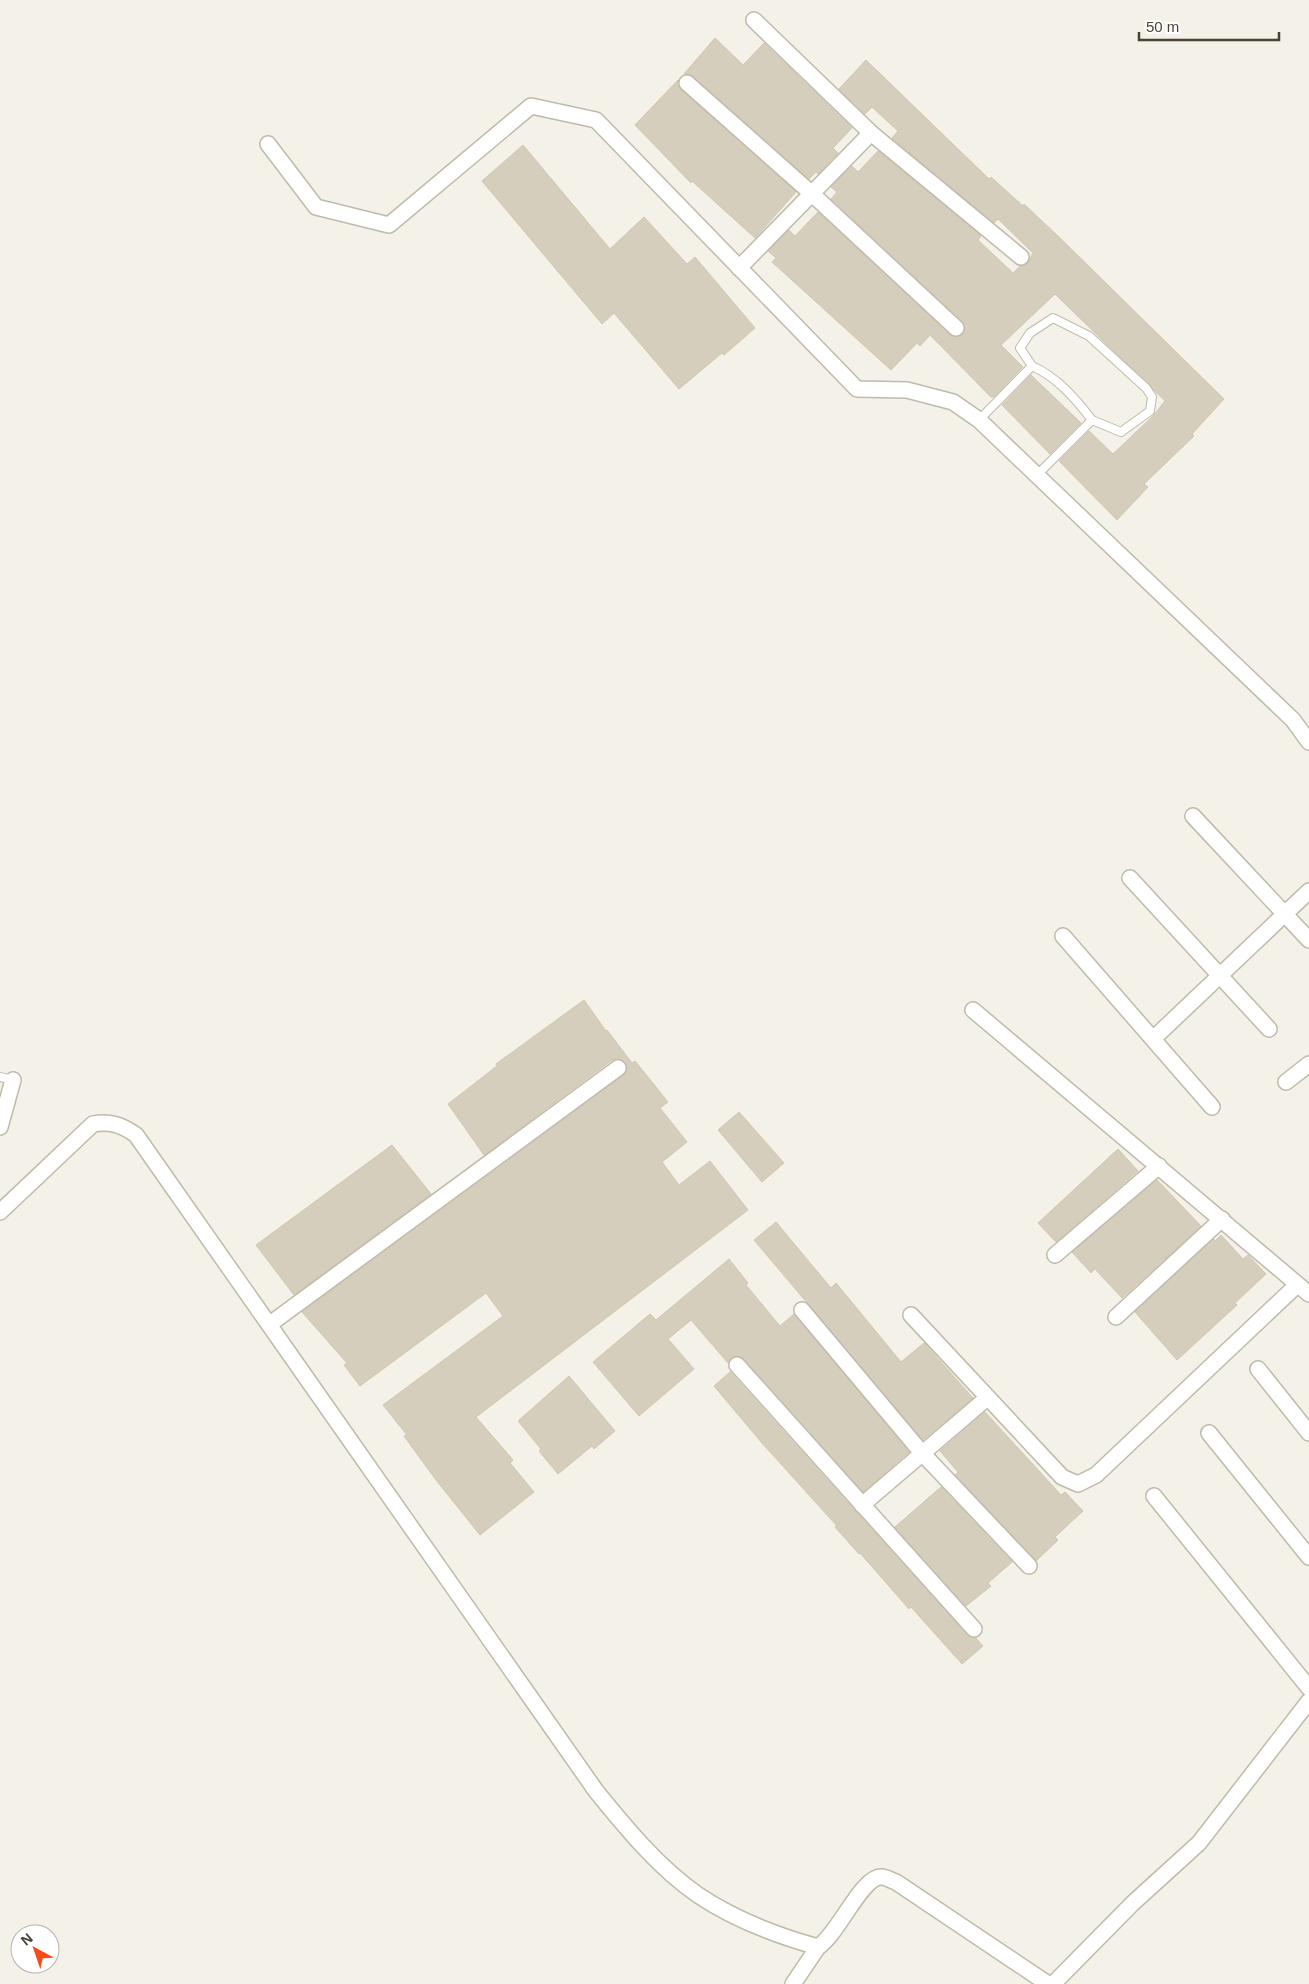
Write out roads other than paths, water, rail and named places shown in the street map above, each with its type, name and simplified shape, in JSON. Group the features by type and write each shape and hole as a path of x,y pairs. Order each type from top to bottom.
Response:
{"street":[{"path":"754,20 871,133 1021,257"},
{"path":"687,83 811,193 956,328"},
{"path":"268,144 316,207 389,225 531,106 596,120 856,389 907,390 926,394 953,402 979,420 1038,474 1293,720 1309,742"},
{"path":"739,268 871,133"},
{"path":"1193,816 1309,940"},
{"path":"1130,878 1219,977 1269,1029"},
{"path":"1154,1038 1309,892"},
{"path":"1063,936 1154,1038 1212,1107"},
{"path":"911,1316 1062,1477 1078,1484 1096,1475 1303,1290 1222,1219 973,1010"},
{"path":"1286,1082 1309,1064"},
{"path":"270,1324 618,1068"},
{"path":"0,1128 7,1079"},
{"path":"0,1212 93,1124 106,1122 124,1126 136,1135 590,1784 620,1821 647,1850 697,1894 765,1931 818,1947"},
{"path":"1055,1255 1159,1166"},
{"path":"1116,1317 1222,1219"},
{"path":"802,1310 922,1453 1029,1566"},
{"path":"737,1365 974,1629"},
{"path":"1258,1369 1309,1433"},
{"path":"862,1505 987,1398"},
{"path":"1209,1433 1309,1557"},
{"path":"1154,1496 1309,1688"},
{"path":"1053,1984 1133,1903 1199,1843 1309,1701"},
{"path":"793,1984 818,1947 833,1934 869,1880 881,1877 896,1882 1048,1984"}],"lane":[{"path":"1053,318 1090,336 1146,388 1152,398 1150,412 1121,432 1092,420 1078,402 1048,373 1032,366 1020,348 1030,333 1053,318"},
{"path":"979,420 1032,366"},
{"path":"1038,474 1092,420"}]}
